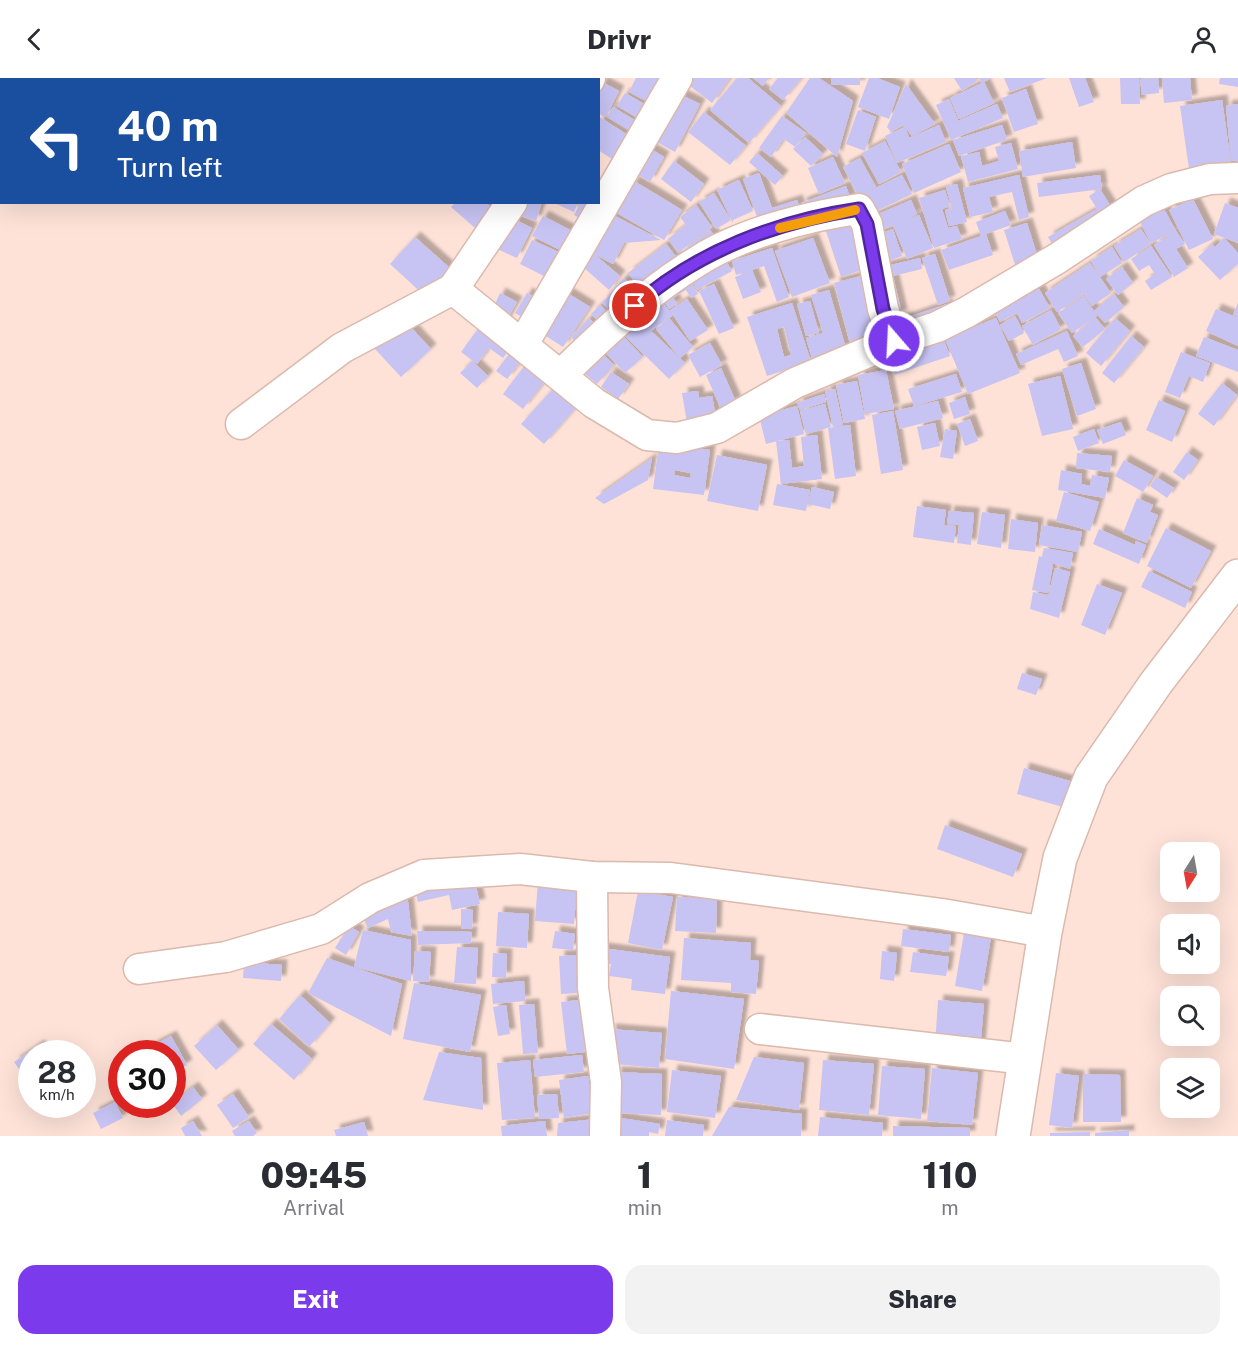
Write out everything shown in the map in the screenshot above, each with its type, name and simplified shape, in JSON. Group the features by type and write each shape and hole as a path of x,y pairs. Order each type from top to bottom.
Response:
{"street":[{"path":"523,344 676,78"},
{"path":"453,289 594,403 646,435 677,438 717,428 795,383 894,341 938,327 1058,258 1144,201 1210,179 1238,178"},
{"path":"241,424 342,348 453,289 511,204"},
{"path":"561,375 650,293 700,260 753,235 859,209 867,224 883,309 894,341"},
{"path":"1013,1136 1045,932 1060,858 1091,777 1156,683 1238,576"},
{"path":"139,969 226,957 321,929 370,898 424,874 520,869 592,877 671,878 942,914 1045,932"},
{"path":"592,877 593,988 606,1082 605,1136"},
{"path":"760,1029 1026,1059"}],"building":[{"path":"636,78 664,78 652,104 629,92"},
{"path":"684,78 730,78 712,103 682,80"},
{"path":"737,78 748,78 781,106 749,143 710,110"},
{"path":"753,78 769,78 763,86"},
{"path":"778,78 802,78 783,100 769,89"},
{"path":"810,78 819,78 853,101 837,157 786,113"},
{"path":"831,78 860,78 860,85 831,85"},
{"path":"869,78 877,78 900,87 889,119 858,107"},
{"path":"954,78 975,78 977,81 962,91"},
{"path":"979,78 991,78 984,82 994,103 959,119 950,98 982,83"},
{"path":"1004,78 1047,78 1010,92"},
{"path":"1069,78 1085,78 1094,102 1079,107"},
{"path":"1120,78 1139,78 1140,104 1121,104"},
{"path":"1158,78 1159,93 1142,95 1140,79"},
{"path":"1162,78 1190,78 1192,100 1164,103"},
{"path":"1220,78 1238,78 1238,87 1219,84"},
{"path":"602,82 619,91 606,117 600,115"},
{"path":"906,84 935,124 912,136 903,125 891,132 887,127"},
{"path":"1026,89 1038,124 1014,132 1002,98"},
{"path":"625,93 651,108 643,121 617,106"},
{"path":"677,93 700,104 675,152 653,140"},
{"path":"949,99 958,120 953,123 997,104 1003,118 951,140 936,105"},
{"path":"1222,100 1232,171 1190,176 1180,106"},
{"path":"1238,104 1238,161 1231,161 1226,106"},
{"path":"613,107 641,124 635,134 607,117"},
{"path":"858,110 876,117 865,151 846,144"},
{"path":"704,112 746,146 730,165 688,132"},
{"path":"782,116 806,133 795,147 784,139 771,157 759,148"},
{"path":"600,117 634,139 618,163 600,151"},
{"path":"939,125 946,142 897,163 885,136 905,127 909,138"},
{"path":"1002,125 1007,140 959,156 953,140"},
{"path":"805,137 823,154 811,166 793,149"},
{"path":"885,141 901,172 879,184 862,153"},
{"path":"1072,142 1076,168 1023,177 1019,151"},
{"path":"1011,143 1018,169 968,182 961,156 979,152 982,166 999,161 995,147"},
{"path":"949,144 961,172 914,193 902,164"},
{"path":"649,148 664,157 650,182 635,173"},
{"path":"757,153 783,176 775,185 749,162"},
{"path":"833,157 845,183 819,194 808,168"},
{"path":"860,158 876,187 863,194 902,175 912,194 868,215 843,167"},
{"path":"674,161 704,184 691,202 661,179"},
{"path":"759,173 772,208 797,200 803,216 762,230 743,179"},
{"path":"1019,175 1029,217 1019,220 1012,192 989,197 993,212 970,217 963,188"},
{"path":"1100,175 1102,189 1039,197 1037,183"},
{"path":"739,180 753,211 733,220 733,223 717,190"},
{"path":"634,181 682,210 664,240 615,212"},
{"path":"957,184 967,222 949,226 945,210 952,209 946,187"},
{"path":"846,186 851,200 806,217 801,203"},
{"path":"1100,189 1116,215 1056,251 1048,237 1097,209 1089,196"},
{"path":"945,190 950,206 942,209 948,228 957,226 962,239 934,248 919,198"},
{"path":"714,193 731,220 716,229 699,202"},
{"path":"1193,199 1213,239 1189,250 1169,210"},
{"path":"911,200 917,214 907,220 919,215 933,248 907,259 893,225 877,232 871,217"},
{"path":"1225,203 1238,208 1238,243 1214,234"},
{"path":"454,204 487,204 500,216 483,235 451,207"},
{"path":"525,204 541,204 536,221 521,216"},
{"path":"556,204 577,204 574,212"},
{"path":"580,204 596,204 587,222 574,215"},
{"path":"696,205 712,227 678,253 668,239 686,225 680,217"},
{"path":"1164,209 1176,231 1151,243 1140,222"},
{"path":"1005,211 1011,225 986,234 993,255 949,270 941,250 981,236 976,222"},
{"path":"611,214 661,240 624,243 613,264 591,252"},
{"path":"543,216 580,235 570,255 532,236"},
{"path":"512,218 532,228 517,258 497,249"},
{"path":"857,222 871,267 841,277 826,231"},
{"path":"1027,223 1039,261 1016,268 1004,230"},
{"path":"893,229 902,256 883,263 873,236"},
{"path":"1141,229 1151,244 1124,262 1114,246"},
{"path":"710,230 719,242 690,262 682,251"},
{"path":"1176,231 1185,244 1176,249 1188,268 1174,277 1154,245"},
{"path":"415,237 452,270 427,298 390,264"},
{"path":"813,238 830,283 792,297 775,251"},
{"path":"1224,238 1238,253 1238,264 1220,280 1198,257 1212,244 1215,247"},
{"path":"532,240 565,255 552,280 520,264"},
{"path":"666,244 677,258 639,287 628,273"},
{"path":"1151,246 1172,277 1151,290 1145,281 1155,274 1149,265 1139,271 1131,259"},
{"path":"1112,247 1122,263 1100,277 1091,261"},
{"path":"772,248 789,297 777,302 764,266 752,270 761,292 743,299 735,277 750,271 736,275 732,261"},
{"path":"594,254 620,276 609,290 583,267"},
{"path":"935,254 950,301 938,305 922,258"},
{"path":"724,258 732,271 697,290 690,277"},
{"path":"920,258 922,269 893,276 902,314 890,317 878,268"},
{"path":"1090,263 1111,293 1092,306 1075,282 1083,295 1057,312 1045,293"},
{"path":"1122,267 1133,283 1118,295 1106,279"},
{"path":"869,274 887,342 852,351 834,283"},
{"path":"624,278 639,292 616,316 602,303"},
{"path":"688,278 698,294 691,298 686,290 673,298 677,304 669,309 660,295"},
{"path":"714,284 734,328 719,334 699,291"},
{"path":"1039,289 1050,308 1022,323 1017,313 1000,322 995,312"},
{"path":"829,290 847,352 813,362 806,338 823,333 811,295"},
{"path":"564,291 590,307 563,347 538,331"},
{"path":"500,293 517,302 505,323 492,311"},
{"path":"527,293 540,300 529,321 515,313"},
{"path":"1114,294 1124,307 1105,323 1094,311"},
{"path":"1084,296 1097,316 1072,333 1058,313"},
{"path":"660,299 669,311 687,299 708,330 690,341 673,315 651,331 685,363 669,379 620,331 635,315 651,330 640,315"},
{"path":"810,301 819,333 806,336 797,304"},
{"path":"792,303 811,362 767,376 747,317","holes":["784,327 791,355 784,357 777,329"]},
{"path":"1238,303 1238,317 1233,315"},
{"path":"947,304 950,313 894,332 891,323"},
{"path":"600,305 613,317 603,326 591,314"},
{"path":"1216,309 1238,318 1238,346 1206,331"},
{"path":"1051,310 1061,329 1033,345 1022,326"},
{"path":"1015,316 1024,333 1009,341 1000,325"},
{"path":"1095,317 1105,329 1083,347 1073,336"},
{"path":"589,318 599,328 581,347 571,337"},
{"path":"669,318 693,347 680,358 656,329"},
{"path":"996,318 1020,373 968,394 945,339"},
{"path":"1115,318 1130,331 1101,366 1086,353"},
{"path":"404,320 431,349 401,377 374,348"},
{"path":"480,326 511,348 503,358 489,348 477,364 461,352"},
{"path":"618,331 643,357 625,373 600,347"},
{"path":"1067,331 1078,356 1064,362 1058,349 1021,365 1016,354"},
{"path":"1131,336 1144,347 1114,383 1102,373"},
{"path":"1204,337 1238,350 1238,372 1196,356"},
{"path":"944,341 950,356 894,375 889,360"},
{"path":"710,343 722,365 700,377 688,355"},
{"path":"514,348 525,356 507,379 496,371"},
{"path":"597,349 614,365 597,384 579,369"},
{"path":"1181,352 1210,363 1203,382 1189,376 1180,398 1165,392"},
{"path":"529,360 549,376 523,409 503,394"},
{"path":"472,361 488,376 477,388 460,373"},
{"path":"1081,363 1096,409 1077,416 1062,369"},
{"path":"721,368 736,402 721,409 706,375"},
{"path":"886,370 894,409 865,414 858,375"},
{"path":"611,372 629,384 618,399 601,387"},
{"path":"956,374 962,392 914,406 908,389"},
{"path":"1060,376 1073,429 1042,436 1028,384"},
{"path":"560,381 582,401 544,444 521,424"},
{"path":"857,381 865,419 844,423 836,385"},
{"path":"1222,383 1237,395 1214,426 1198,414"},
{"path":"835,389 843,425 833,427 825,391"},
{"path":"698,391 699,398 712,396 716,417 687,423 682,393"},
{"path":"824,394 826,402 800,410 797,403"},
{"path":"965,397 970,414 954,419 949,403"},
{"path":"1159,400 1185,411 1172,442 1146,430"},
{"path":"938,401 943,418 900,429 895,411"},
{"path":"825,404 831,427 806,434 800,411"},
{"path":"797,406 804,434 766,444 759,416"},
{"path":"893,411 903,470 881,474 872,415"},
{"path":"970,419 978,441 965,446 957,424"},
{"path":"1121,422 1126,435 1103,444 1097,430"},
{"path":"935,423 940,446 922,450 917,427"},
{"path":"850,425 856,476 835,479 828,428"},
{"path":"945,429 957,431 953,459 940,457"},
{"path":"1094,429 1099,443 1078,451 1073,437"},
{"path":"817,435 822,479 781,484 776,441 789,440 792,468 804,466 801,437"},
{"path":"659,444 710,450 704,495 653,489","holes":["675,470 691,473 690,478 674,475"]},
{"path":"1187,452 1198,460 1184,480 1173,472"},
{"path":"1077,453 1112,456 1110,472 1076,468"},
{"path":"717,455 767,465 758,511 707,501"},
{"path":"652,458 648,480 604,504 595,498"},
{"path":"1124,460 1153,476 1143,492 1115,476"},
{"path":"1061,470 1082,474 1081,484 1090,486 1092,475 1109,478 1105,498 1058,490"},
{"path":"1156,477 1174,488 1167,498 1150,486"},
{"path":"777,484 810,490 806,511 773,505"},
{"path":"812,487 834,492 830,509 808,504"},
{"path":"1064,492 1099,502 1090,531 1056,521"},
{"path":"1137,498 1153,505 1150,512 1158,515 1147,543 1123,533"},
{"path":"917,506 946,510 944,525 956,526 954,543 913,537"},
{"path":"949,511 974,513 971,545 957,543 959,525 947,524"},
{"path":"982,512 1005,515 1001,548 977,544"},
{"path":"1011,519 1038,523 1035,552 1008,549"},
{"path":"1042,525 1082,532 1078,552 1039,545"},
{"path":"1166,528 1211,551 1191,588 1147,566"},
{"path":"1099,529 1135,545 1136,541 1146,545 1139,564 1093,544"},
{"path":"1044,548 1073,553 1070,569 1046,561 1053,564 1048,593 1032,590 1039,556 1042,557"},
{"path":"1055,568 1070,572 1059,618 1030,609 1033,592 1048,595 1045,610"},
{"path":"1149,571 1192,592 1185,608 1141,587"},
{"path":"1097,584 1122,593 1105,635 1081,625"},
{"path":"1022,673 1042,679 1036,695 1017,689"},
{"path":"1024,768 1077,783 1070,809 1017,794"},
{"path":"945,825 1022,854 1013,877 937,849"},
{"path":"474,877 480,904 452,910 449,895 418,902 415,890"},
{"path":"538,881 577,885 574,924 535,921"},
{"path":"638,891 673,897 662,950 628,943"},
{"path":"407,893 412,936 391,932 388,919 368,928 361,914"},
{"path":"677,897 717,899 716,933 675,931"},
{"path":"461,909 473,910 472,929 461,929"},
{"path":"498,912 529,914 527,948 496,946"},
{"path":"349,926 359,932 346,955 335,948"},
{"path":"903,929 951,935 949,952 901,946"},
{"path":"363,930 411,940 411,981 354,967"},
{"path":"417,931 472,932 471,943 418,945"},
{"path":"555,931 575,934 573,950 552,948"},
{"path":"964,933 991,937 982,991 955,986"},
{"path":"684,938 751,943 750,960 759,961 756,994 731,992 731,983 681,980"},
{"path":"457,947 478,948 476,984 454,983"},
{"path":"602,948 670,957 665,994 631,990 632,979 609,976 611,964 600,962"},
{"path":"415,951 431,952 429,982 413,981"},
{"path":"882,951 897,953 894,981 880,979"},
{"path":"913,952 949,957 946,976 910,972"},
{"path":"493,953 507,954 506,978 492,977"},
{"path":"576,955 577,993 561,994 559,956"},
{"path":"327,958 402,984 391,1036 308,993"},
{"path":"244,962 282,965 281,981 243,978"},
{"path":"524,981 525,1001 493,1004 491,984"},
{"path":"414,983 481,995 470,1052 403,1039"},
{"path":"671,991 744,999 734,1069 665,1059"},
{"path":"300,995 330,1023 309,1047 279,1019"},
{"path":"579,1000 585,1052 567,1054 561,1002"},
{"path":"938,1000 984,1004 980,1049 935,1046"},
{"path":"534,1004 538,1053 523,1054 519,1005"},
{"path":"506,1005 510,1034 498,1036 493,1007"},
{"path":"271,1024 312,1059 294,1080 253,1044"},
{"path":"217,1025 239,1050 216,1070 194,1046"},
{"path":"610,1029 662,1033 659,1068 615,1064"},
{"path":"439,1052 481,1058 483,1110 423,1100"},
{"path":"582,1055 584,1072 535,1077 533,1060"},
{"path":"754,1057 804,1063 799,1110 736,1100"},
{"path":"530,1060 535,1118 502,1120 497,1063"},
{"path":"823,1060 874,1064 869,1115 819,1110"},
{"path":"882,1066 925,1069 921,1119 878,1115"},
{"path":"932,1068 978,1073 972,1125 927,1121"},
{"path":"672,1070 721,1076 715,1118 667,1112"},
{"path":"616,1072 662,1074 661,1115 615,1113"},
{"path":"1056,1073 1079,1076 1072,1128 1049,1125"},
{"path":"1083,1074 1120,1075 1121,1122 1083,1122"},
{"path":"588,1076 593,1113 564,1118 559,1080"},
{"path":"193,1087 202,1099 186,1112 186,1092"},
{"path":"233,1094 249,1117 233,1128 217,1105"},
{"path":"557,1094 559,1118 539,1119 537,1095"},
{"path":"108,1106 108,1118 123,1118 101,1129 96,1118 96,1112"},
{"path":"729,1107 802,1114 801,1136 712,1136"},
{"path":"614,1117 660,1124 658,1134 649,1132 649,1136 611,1136"},
{"path":"820,1117 883,1123 882,1136 818,1136"},
{"path":"596,1119 596,1136 557,1136 558,1123"},
{"path":"667,1120 704,1125 703,1136 665,1136"},
{"path":"193,1121 202,1136 185,1136 181,1128"},
{"path":"249,1121 257,1133 253,1136 235,1136 232,1131"},
{"path":"545,1121 547,1136 502,1136 501,1126"},
{"path":"364,1122 368,1136 336,1136 334,1130"},
{"path":"893,1126 970,1128 970,1136 893,1136"},
{"path":"1129,1130 1129,1136 1095,1136 1095,1133"},
{"path":"1090,1132 1090,1136 1050,1136 1050,1133"}],"slow traffic":[{"path":"780,228 855,210"}],"route":[{"path":"635,306 650,293 700,260 753,235 859,209 867,224 879,277 883,309 894,341"}]}
